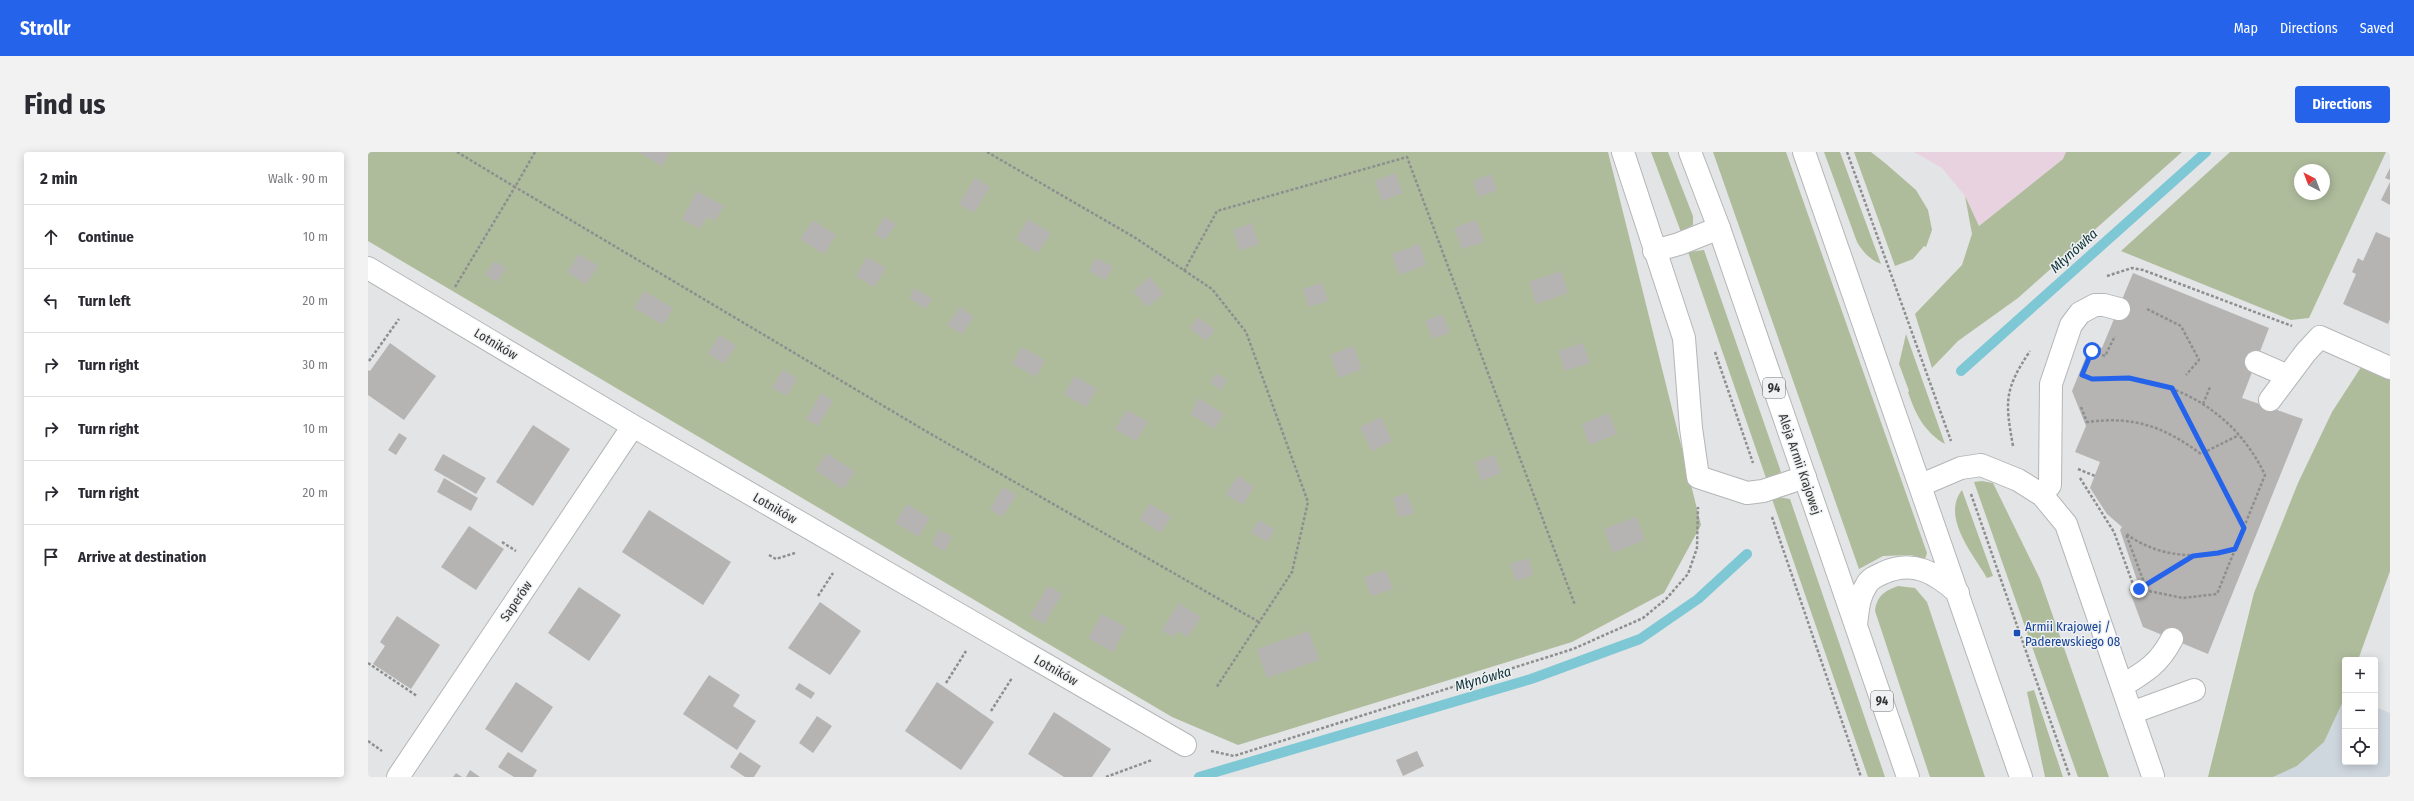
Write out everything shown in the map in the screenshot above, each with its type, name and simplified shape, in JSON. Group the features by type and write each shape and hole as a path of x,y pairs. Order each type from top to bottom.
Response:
{"main road":[{"path":"1623,152 1654,251 1684,338 1690,428 1698,477 1747,493 1763,492 1805,477"},
{"name":"Aleja Armii Krajowej","path":"1690,152 1719,228 1908,777"},
{"path":"1804,152 1921,485 2021,777"},
{"path":"1654,251 1679,244 1719,228"},
{"name":"Lotników","path":"368,268 633,426 1186,745"},
{"path":"2042,495 2050,485 2050,384 2071,325 2080,313 2095,305 2104,305 2119,310"},
{"path":"2270,400 2320,337 2390,368"},
{"path":"2256,362 2288,376"},
{"name":"Saperów","path":"398,777 633,426"},
{"path":"1921,485 1961,468 1981,465 2018,480 2042,495 2066,524 2153,776"},
{"path":"1856,626 1859,599 1866,584 1875,577 1891,569 1913,566 1932,572 1958,593"},
{"path":"2122,686 2152,668 2165,653 2172,639"},
{"path":"2131,713 2194,690"}],"path":[{"path":"457,152 924,430 1259,622"},
{"path":"453,289 536,152"},
{"path":"987,152 1134,237 1212,289 1246,332 1308,502 1292,572 1216,688"},
{"path":"1184,270 1217,211 1407,157 1575,605"},
{"path":"2142,308 2149,309 2182,326 2200,360 2186,375"},
{"path":"370,361 401,315"},
{"path":"2090,358 2092,351 2105,356 2115,335"},
{"path":"2072,466 2114,532 2134,588 2183,598 2217,594 2265,475 2239,434 2224,419 2203,404 2172,388 2129,378 2092,379 2083,373 2080,380"},
{"path":"2203,404 2210,387"},
{"path":"2172,388 2244,528"},
{"path":"2080,403 2086,422 2115,419 2146,424 2177,437 2201,454 2239,434"},
{"path":"1106,777 1139,766 1186,745 1234,756 1573,649 1643,618 1666,599 1688,574 1697,548 1698,477"},
{"path":"2145,585 2126,534 2141,544 2159,551 2193,556 2235,549"},
{"path":"2139,589 2193,556"},
{"path":"818,596 836,568"},
{"path":"946,683 969,647"},
{"path":"368,663 441,712"},
{"path":"991,711 1015,675"}],"shaded area":[{"path":"1914,152 2066,152 2063,159 1979,226 1965,196 1942,168"},
{"path":"2342,703 2342,765 2378,765 2378,708 2390,713 2390,777 2273,777 2297,766 2324,742"}],"green space":[{"path":"368,152 1608,152 1701,525 1664,593 1572,642 1238,745 1172,717 368,241"},
{"path":"1651,152 1668,152 1693,216 1693,225 1681,232"},
{"path":"1713,152 1786,152 1927,553 1925,559 1911,555 1883,556 1859,569"},
{"path":"1824,152 1840,152 1881,264 1867,255 1857,242"},
{"path":"1854,152 1871,152 1916,190 1928,210 1932,230 1926,247 1924,246 1913,259 1895,266"},
{"path":"2066,152 2182,152 2018,298 1958,341 1932,368 1915,314 1962,265 1972,234 1965,196 1979,226 2063,159"},
{"path":"2230,152 2386,152 2309,318 2291,320 2121,251"},
{"path":"1704,250 1781,472 1767,481 1688,252"},
{"path":"1906,334 1945,444 1931,434 1921,421 1908,392 1909,391 1899,364"},
{"path":"2365,361 2390,377 2390,571 2359,657 2342,657 2342,703 2324,742 2297,766 2273,777 2208,777 2254,593 2298,483 2332,412"},
{"path":"1982,481 1993,483 2040,579 2109,777 2078,777 1974,482"},
{"path":"1962,490 1993,576 1987,578 1967,547 1957,523 1955,512 1956,501"},
{"path":"1771,496 1790,499 1885,777 1868,777"},
{"path":"1898,586 1915,588 1927,602 1985,777 1930,777 1875,611 1879,598 1885,592"},
{"path":"2034,690 2063,777 2045,777 2027,692"}],"building":[{"path":"638,152 670,152 662,166"},
{"path":"2390,168 2390,180 2385,178"},
{"path":"1395,173 1403,193 1382,201 1375,181"},
{"path":"1491,174 1497,190 1479,197 1473,181"},
{"path":"975,178 990,187 974,213 959,204"},
{"path":"2390,182 2390,205 2381,200"},
{"path":"697,191 724,206 715,221 707,217 700,229 682,219"},
{"path":"884,217 896,224 885,240 875,234"},
{"path":"1028,219 1051,233 1038,253 1016,239"},
{"path":"813,220 836,235 824,254 800,239"},
{"path":"1476,220 1484,242 1462,249 1454,228"},
{"path":"1252,223 1259,244 1240,251 1233,230"},
{"path":"2376,232 2390,238 2390,319 2388,324 2343,304 2356,274 2352,272 2358,258 2363,261"},
{"path":"1420,244 1426,265 1399,275 1392,254"},
{"path":"579,254 598,266 586,284 567,272"},
{"path":"867,257 886,268 874,287 856,276"},
{"path":"1096,258 1113,267 1105,280 1089,271"},
{"path":"494,261 506,268 497,282 485,275"},
{"path":"1561,271 1568,293 1536,304 1529,282"},
{"path":"2133,273 2269,328 2242,398 2303,419 2208,654 2143,627 2129,589 2139,586 2120,530 2122,527 2107,514 2090,488 2100,462 2075,452 2086,426 2072,391 2091,344 2102,348"},
{"path":"1150,277 1164,294 1147,307 1133,291"},
{"path":"1322,283 1328,301 1309,307 1303,289"},
{"path":"915,288 932,299 926,309 909,298"},
{"path":"644,291 673,308 663,325 634,308"},
{"path":"960,307 974,317 962,334 947,325"},
{"path":"1442,314 1450,332 1433,339 1425,321"},
{"path":"1198,317 1215,330 1206,341 1190,328"},
{"path":"720,335 736,346 724,364 708,353"},
{"path":"390,343 436,376 404,420 368,395 368,370 370,371"},
{"path":"1583,343 1590,363 1565,371 1558,351"},
{"path":"1353,346 1362,369 1339,378 1330,355"},
{"path":"1022,347 1045,360 1036,377 1012,364"},
{"path":"783,370 797,378 787,396 772,388"},
{"path":"1216,373 1227,380 1221,390 1210,383"},
{"path":"1075,376 1097,389 1086,407 1064,394"},
{"path":"821,393 833,401 818,426 806,419"},
{"path":"1199,398 1224,414 1214,429 1190,414"},
{"path":"1127,410 1148,422 1136,441 1115,429"},
{"path":"1609,413 1617,434 1589,445 1582,424"},
{"path":"1381,417 1392,441 1372,451 1360,427"},
{"path":"533,425 570,449 533,506 496,482"},
{"path":"399,433 407,438 396,455 388,450"},
{"path":"827,453 855,472 843,489 815,470"},
{"path":"443,454 486,478 476,494 434,470"},
{"path":"1495,455 1501,473 1481,481 1475,462"},
{"path":"1238,476 1254,487 1243,505 1226,494"},
{"path":"444,478 478,498 471,511 437,492"},
{"path":"1003,487 1017,495 1002,517 990,509"},
{"path":"1407,493 1414,513 1399,517 1393,498"},
{"path":"1150,503 1171,517 1160,533 1140,519"},
{"path":"907,504 930,518 918,537 895,523"},
{"path":"649,510 731,562 703,605 622,552"},
{"path":"1636,517 1645,540 1613,553 1604,529"},
{"path":"1259,520 1275,530 1267,542 1251,532"},
{"path":"469,526 504,549 476,590 441,567"},
{"path":"939,530 952,537 945,551 932,544"},
{"path":"1528,558 1533,575 1516,581 1510,564"},
{"path":"1386,570 1393,589 1371,596 1364,577"},
{"path":"1048,586 1062,594 1044,624 1030,616"},
{"path":"579,587 621,615 589,661 548,633"},
{"path":"820,602 861,631 830,675 788,648"},
{"path":"1179,603 1201,617 1188,637 1178,631 1173,637 1162,630"},
{"path":"1102,614 1126,627 1113,652 1088,638"},
{"path":"397,616 440,645 411,689 373,664 385,646 380,642"},
{"path":"1309,631 1319,660 1267,678 1257,649"},
{"path":"709,675 740,695 733,706 756,721 737,750 683,714"},
{"path":"516,682 553,707 522,753 485,729"},
{"path":"937,682 994,722 961,770 905,731"},
{"path":"799,683 815,693 811,699 795,689"},
{"path":"1054,712 1111,749 1092,777 1064,777 1028,754"},
{"path":"817,716 832,726 813,753 799,743"},
{"path":"1417,751 1424,766 1403,776 1396,760"},
{"path":"508,752 537,770 533,777 514,777 498,767"},
{"path":"740,752 761,766 754,777 745,777 730,767"},
{"path":"470,770 480,777 466,777"},
{"path":"456,773 462,777 453,777"}],"waterway":[{"name":"Młynówka","path":"1961,371 2206,152"},
{"name":"Młynówka","path":"1199,777 1531,679 1640,639 1698,599 1747,554"}],"place":[{"name":"Armii Krajowej / Paderewskiego 08","path":"2017,633"}],"route":[{"path":"2092,351 2082,375 2092,379 2116,377 2129,378 2156,383 2172,388 2244,528 2235,549 2193,556 2139,589"}]}
